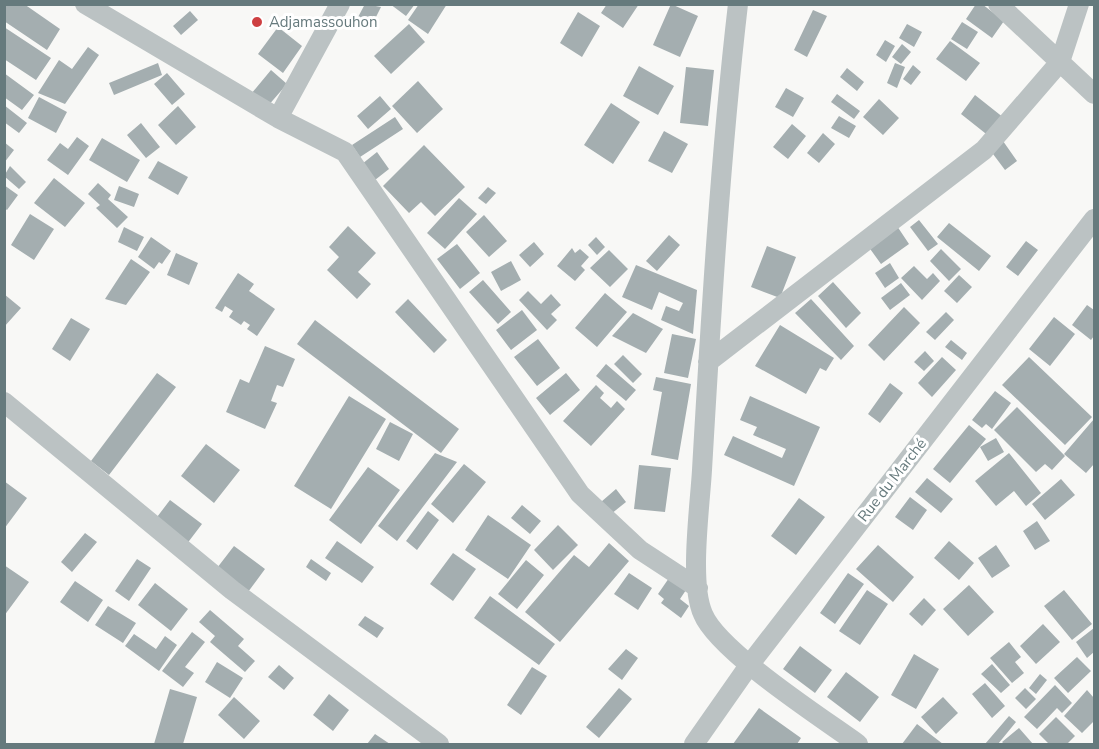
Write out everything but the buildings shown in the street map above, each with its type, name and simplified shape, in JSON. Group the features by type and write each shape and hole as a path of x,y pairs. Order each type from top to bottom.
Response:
{"street":[{"path":"85,4 278,118 345,152 580,494 640,550 698,588"},
{"path":"278,118 340,4"},
{"path":"738,4 718,205 708,362 698,588 702,613 710,628 750,664 858,744"},
{"path":"998,4 1095,94"},
{"path":"708,362 984,150 1060,62 1079,4"},
{"name":"Rue du Marché","path":"694,744 750,664 1095,219"},
{"path":"4,402 232,590 439,744"}],"place":[{"name":"Adjamassouhon","path":"257,22"}]}
